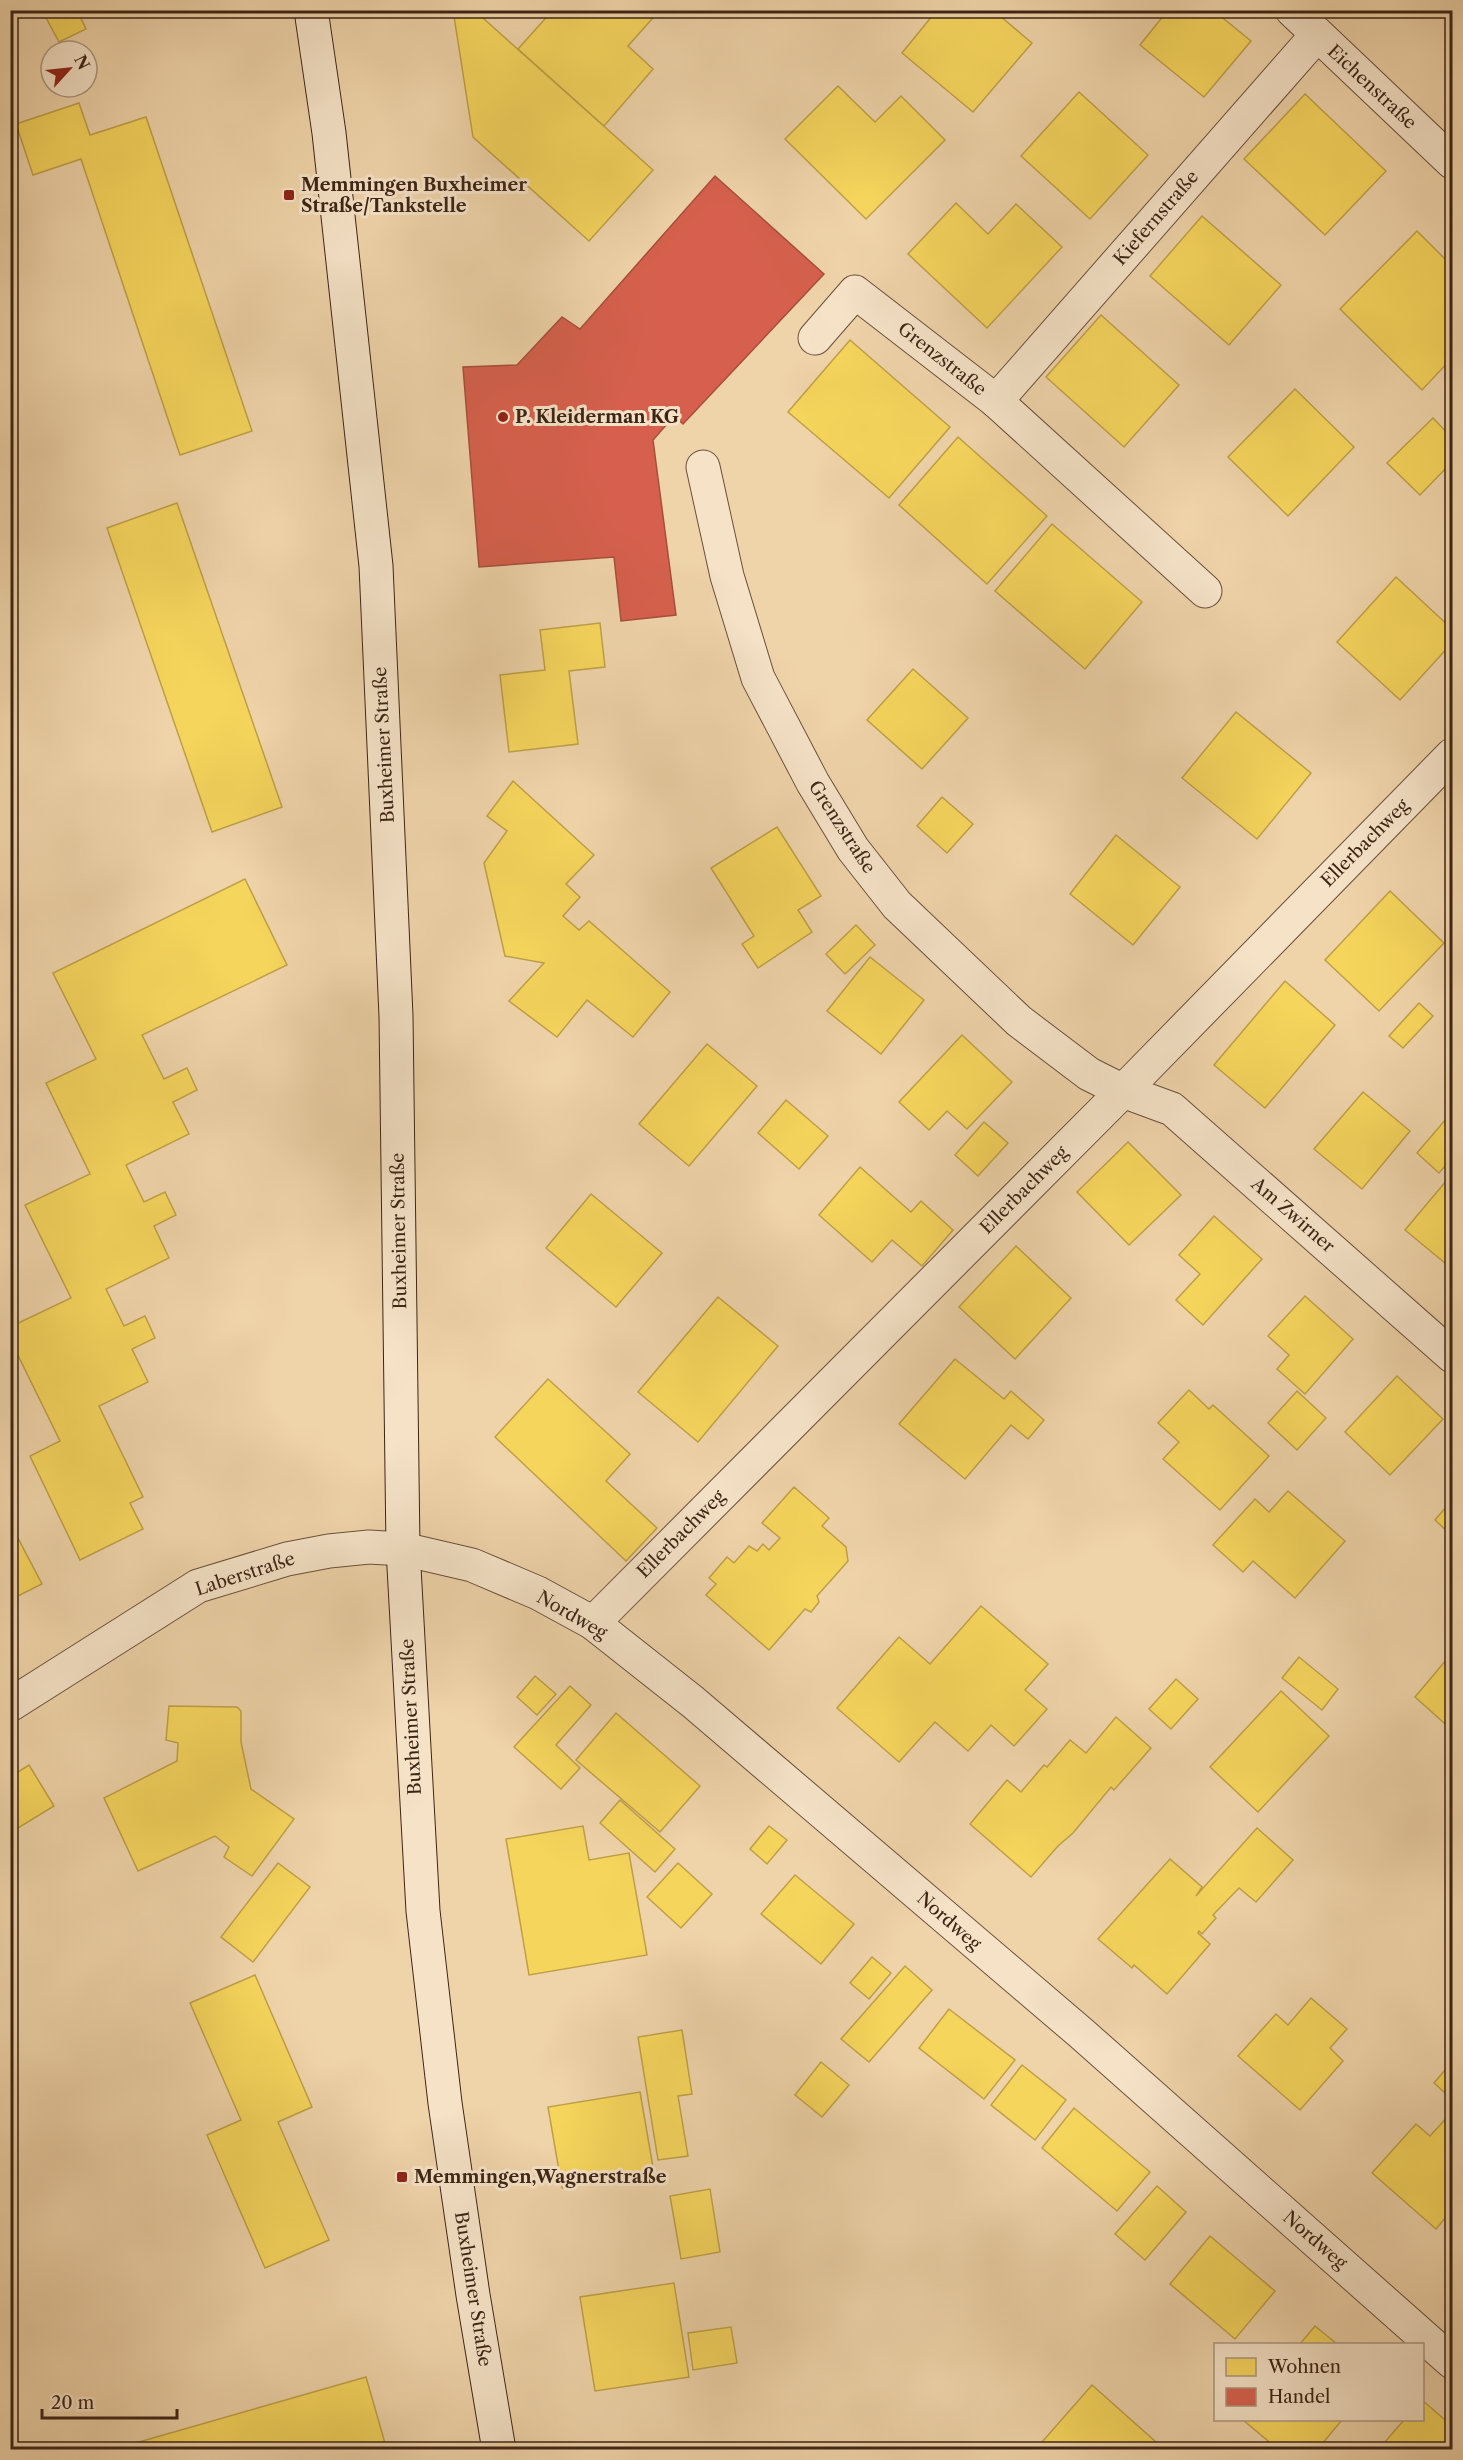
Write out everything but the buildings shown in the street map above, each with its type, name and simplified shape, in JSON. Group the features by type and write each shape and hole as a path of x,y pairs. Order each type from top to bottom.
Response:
{"street":[{"name":"Buxheimer Straße","path":"311,10 329,134 376,566 396,1016 403,1549 424,1922 445,2103 469,2273 499,2450"},
{"name":"Eichenstraße","path":"1292,10 1452,162"},
{"name":"Kiefernstraße","path":"996,401 1317,35"},
{"name":"Grenzstraße","path":"815,338 855,292 996,401 1205,591"},
{"name":"Grenzstraße","path":"703,467 727,576 758,678 813,783 853,849 897,905 1018,1020 1089,1074 1123,1091"},
{"name":"Ellerbachweg","path":"593,1623 1123,1091 1452,755"},
{"name":"Am Zwirner","path":"1123,1091 1172,1109 1452,1356"},
{"name":"Laberstraße","path":"10,1705 198,1586 287,1559 329,1551 369,1547 403,1549"},
{"name":"Nordweg","path":"403,1549 472,1565 538,1593 593,1623 693,1702 1072,2025 1452,2362"}],"place":[{"name":"Memmingen Buxheimer Straße/Tankstelle","path":"289,195"},
{"name":"P. Kleiderman KG","path":"503,417"},
{"name":"Memmingen,Wagnerstraße","path":"402,2177"}]}
